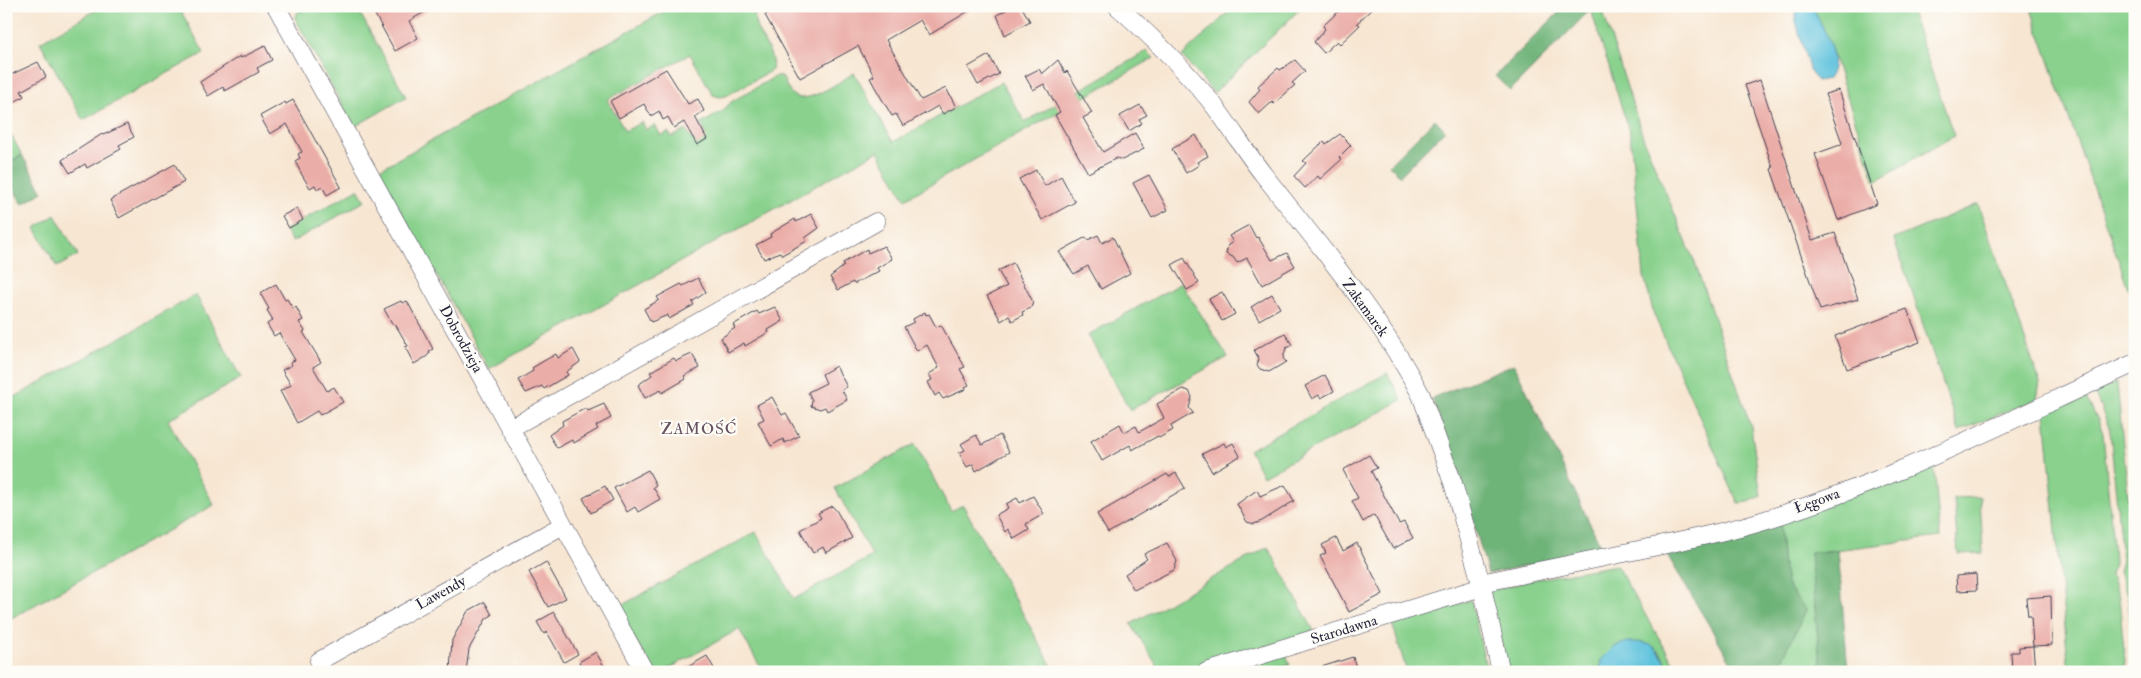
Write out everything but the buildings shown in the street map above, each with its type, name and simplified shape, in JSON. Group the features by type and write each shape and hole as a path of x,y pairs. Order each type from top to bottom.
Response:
{"street":[{"name":"Dobrodzieja","path":"276,6 645,672"},
{"name":"Zakamarek","path":"1117,6 1177,62 1212,104 1262,173 1383,331 1399,355 1421,395 1453,483 1482,585 1501,672"},
{"path":"511,428 876,222"},
{"name":"Łęgowa","path":"1482,585 1698,537 1758,522 1802,508 1878,479 1947,449 2135,363"},
{"name":"Lawendy","path":"319,661 563,525"},
{"name":"Starodawna","path":"1206,672 1482,585"}],"green space":[{"path":"103,6 178,6 204,53 83,120 40,42"},
{"path":"309,6 356,6 406,97 354,127 295,18 298,12"},
{"path":"674,6 757,6 755,23 770,54 772,70 726,96 719,97 713,95 690,54 607,100 625,131 642,122 646,130 655,125 661,136 668,132 672,137 686,130 692,140 705,132 701,124 723,111 731,102 776,76 783,78 793,95 799,98 806,98 824,91 854,73 893,142 1001,82 1025,122 1147,51 1154,58 905,199 878,151 489,369 378,170"},
{"path":"1235,6 1303,6 1214,93 1182,56"},
{"path":"1565,6 1594,6 1510,91 1495,76"},
{"path":"1594,6 1601,6 1644,140 1695,263 1751,427 1761,496 1749,502 1738,503 1654,315 1644,276 1630,134 1591,10"},
{"path":"1818,6 1909,6 1954,136 1875,181 1834,57 1814,9"},
{"path":"2030,6 2135,6 2135,308"},
{"path":"1435,119 1445,130 1400,176 1389,165"},
{"path":"6,126 22,155 6,164"},
{"path":"22,155 43,192 22,204 6,175 6,164"},
{"path":"358,189 365,201 292,242 285,230"},
{"path":"1978,204 2040,383 2037,399 1959,431 1894,239"},
{"path":"55,215 78,255 57,267 35,228"},
{"path":"1181,283 1228,357 1130,410 1088,335"},
{"path":"196,295 241,378 168,420 214,505 6,621 6,402"},
{"path":"1514,364 1602,549 1488,574 1460,474 1432,398"},
{"path":"1387,373 1402,400 1263,476 1249,450"},
{"path":"2117,383 2135,568 2135,665 2128,597 2119,572 2122,560 2110,430 2094,392"},
{"path":"2085,396 2103,433 2113,545 2114,563 2111,575 2119,597 2126,672 2069,672 2045,413"},
{"path":"915,444 951,511 963,505 1055,672 763,672 739,629 663,672 655,672 618,612 622,605 756,532 794,599 872,556 835,488"},
{"path":"1934,464 1940,537 1810,553 1821,672 1776,672 1806,610 1788,587 1782,560 1780,522"},
{"path":"1980,497 1983,553 1958,554 1954,498"},
{"path":"1780,522 1782,560 1788,587 1806,610 1776,672 1737,672 1666,553"},
{"path":"1268,547 1314,631 1184,672 1161,672 1131,624"},
{"path":"1838,550 1848,672 1821,672 1810,553"},
{"path":"1616,565 1679,672 1671,672 1659,650 1601,660 1600,672 1508,672 1489,591 1537,579"},
{"path":"1471,600 1487,672 1407,672 1392,623"},
{"path":"1286,654 1290,665 1266,672 1259,672 1256,664"}],"water":[{"path":"1800,6 1811,6 1814,9 1830,44 1833,62 1832,71 1828,79 1817,81 1809,69 1795,14"},
{"path":"1627,642 1644,643 1655,648 1663,657 1671,672 1600,672 1601,660 1614,647"}],"district":[{"name":"ZAMOŚĆ","path":"699,429"}]}
